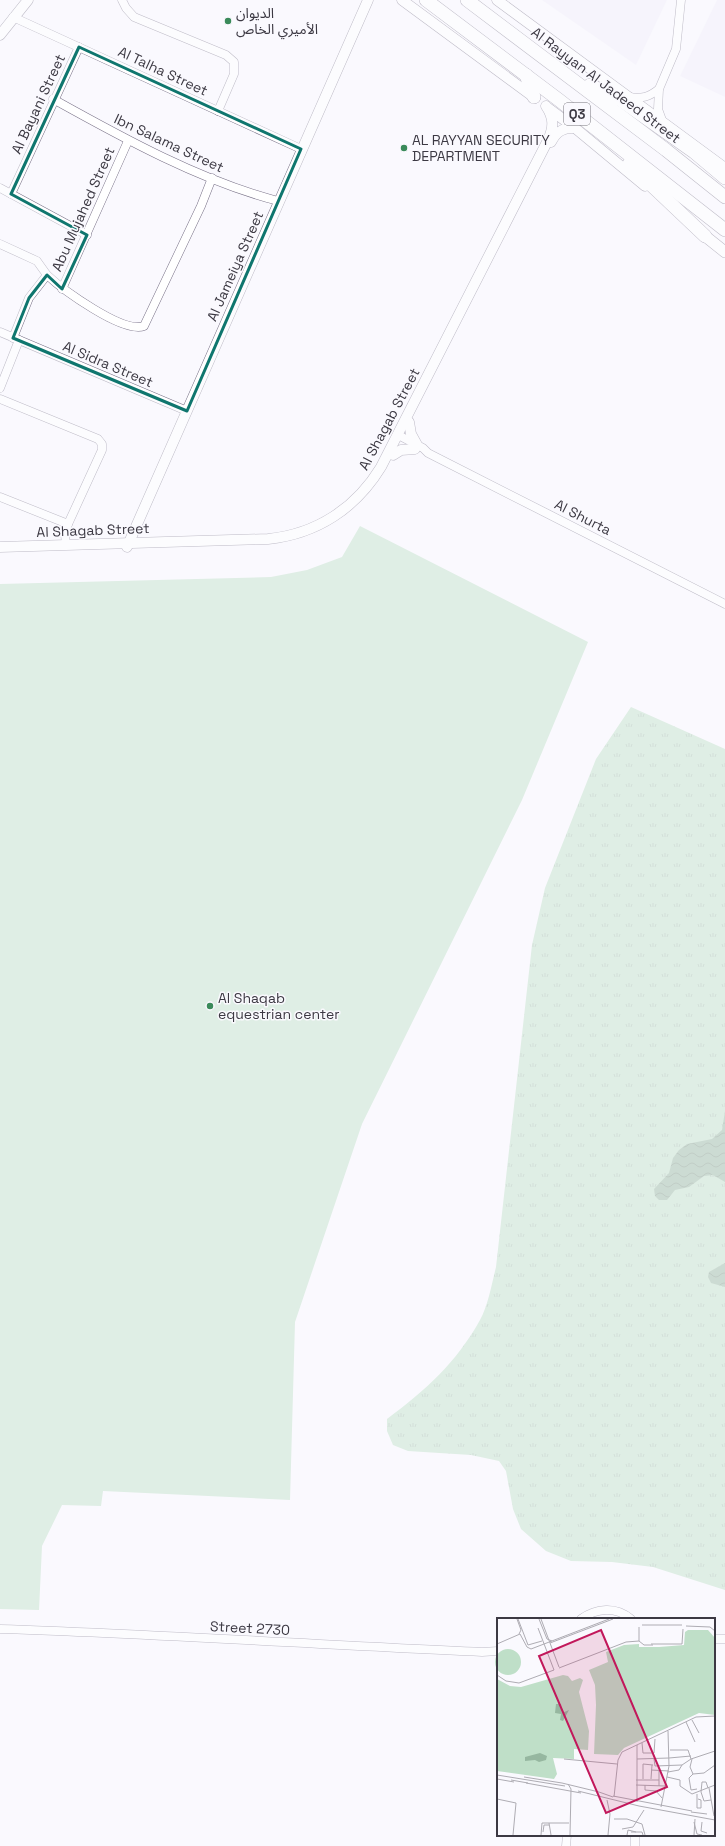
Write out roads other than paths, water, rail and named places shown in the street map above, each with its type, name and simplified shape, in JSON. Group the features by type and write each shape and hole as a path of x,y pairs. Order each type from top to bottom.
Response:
{"highway":[{"name":"Q3","path":"426,0 559,100 725,230"},
{"name":"Al Rayyan Al Jadeed Street","path":"467,0 566,74 725,197"},
{"path":"566,74 619,99 694,152 725,178"},
{"path":"526,75 534,97"},
{"path":"559,100 602,142 631,166 705,236"}],"main road":[{"path":"705,236 725,252"}],"street":[{"path":"0,35 13,16 28,0"},
{"path":"122,0 126,8 134,17 226,55 234,62 234,74 218,111"},
{"name":"Al Jameiya Street","path":"128,545 278,201 368,0"},
{"path":"402,0 575,128 605,155 705,236"},
{"name":"Al Rayyan Al Jadeed Street","path":"497,0 662,120 725,168"},
{"path":"662,120 658,109 659,89 676,49 681,0"},
{"name":"Al Talha Street","path":"13,16 301,149"},
{"name":"Al Bayani Street","path":"11,194 53,99 79,47"},
{"path":"629,97 641,99 648,97 659,89"},
{"name":"Ibn Salama Street","path":"53,99 128,140 212,178 262,197 278,201"},
{"name":"Al Shagab Street","path":"508,223 550,135 552,120 546,106"},
{"name":"Al Shagab Street","path":"173,544 278,538 308,530 335,516 358,498 376,475 554,137 562,129 575,128"},
{"name":"Abu Mujahed Street","path":"62,289 128,140"},
{"path":"0,244 37,261 46,275 62,289 98,312 120,322 140,328 144,326 201,206 212,178"},
{"path":"0,188 86,235"},
{"path":"0,388 29,298 46,275"},
{"name":"Al Sidra Street","path":"0,332 187,411"},
{"name":"Al Shagab Street","path":"0,547 66,545 268,544 289,541 319,530 338,520 361,501 380,478 401,439 437,361"},
{"path":"0,399 98,439 102,444 102,450 68,524 65,534 66,545"},
{"path":"393,455 401,450 416,447 411,434 409,422"},
{"name":"Al Shurta","path":"401,439 725,604"},
{"path":"0,497 68,524"},
{"name":"Al Shagab Street","path":"0,552 128,545"},
{"path":"582,1618 589,1613 610,1610 623,1613 630,1618"},
{"name":"Street 2730","path":"0,1629 109,1632 309,1644 482,1652 497,1651"},
{"path":"566,1846 567,1836"}],"water":[{"path":"725,1111 725,1182 713,1175 704,1176 689,1187 675,1190 667,1200 659,1200 655,1196 654,1189 669,1173 673,1158 679,1150 687,1144 712,1139 722,1130"},
{"path":"725,1263 725,1287 711,1283 708,1277 709,1272"}],"place":[{"name":"الديوان الأميري الخاص","path":"228,21"},
{"name":"AL RAYYAN SECURITY DEPARTMENT","path":"404,148"},
{"name":"Al Shaqab equestrian center","path":"210,1006"}]}
